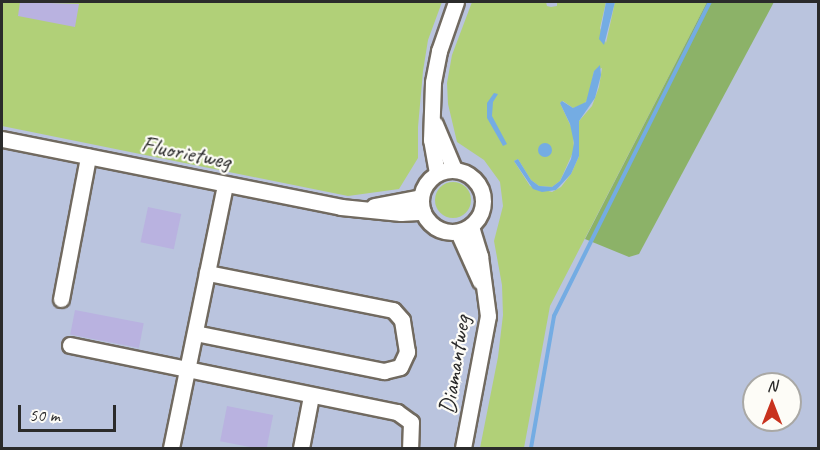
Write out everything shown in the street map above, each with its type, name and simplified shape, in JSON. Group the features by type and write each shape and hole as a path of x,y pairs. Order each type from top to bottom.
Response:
{"street":[{"path":"437,173 430,140 435,67 456,2"},
{"path":"432,116 454,169"},
{"name":"Fluorietweg","path":"2,139 362,209 422,205"},
{"path":"61,299 87,157"},
{"path":"454,169 472,176 482,192 482,211 464,229 437,228 422,205 424,186 437,173 454,169"},
{"path":"171,448 225,184"},
{"name":"Diamantweg","path":"463,448 488,316 484,288 464,229"},
{"path":"195,333 384,370 400,367 407,352 402,320 393,310 207,273"},
{"path":"70,345 397,412 411,422 410,448"},
{"path":"301,448 311,396"}],"shaded area":[{"path":"2,2 818,2 818,448 2,448"}],"green space":[{"path":"2,2 442,2 428,40 423,71 418,158 399,189 348,196 2,126"},
{"path":"472,2 546,2 547,6 551,7 557,6 557,2 606,2 600,28 606,43 615,2 707,2 550,306 524,448 480,448 498,357 503,315 502,285 494,241 503,206 500,182 484,160 457,142 448,104 447,83 452,55","holes":["602,68 599,87 592,106 579,121 579,156 571,174 561,187 552,192 530,186 514,161 518,159 531,180 539,186 552,187 560,181 574,150 573,131 560,103 563,101 573,108 583,105 588,99 594,71"]},
{"path":"707,2 774,2 639,254 629,257 585,239"},
{"path":"453,182 466,187 471,200 466,213 453,218 440,213 435,200 440,187"}],"water":[{"path":"606,2 615,2 604,45 599,39"},
{"path":"600,65 601,75 595,98 579,121 579,156 571,174 556,190 542,192 533,189 514,161 518,159 531,180 539,186 552,187 560,181 571,159 574,143 570,124 560,103 562,101 573,108 586,102 594,71"},
{"path":"494,93 498,94 493,102 492,116 507,144 503,146 487,118 487,103"},
{"path":"542,143 548,143 552,150 548,157 542,157 538,153 538,147"}],"building":[{"path":"20,2 79,4 75,27 18,16"},
{"path":"148,207 181,214 174,249 141,242"},
{"path":"75,310 144,323 139,348 70,335"},
{"path":"227,406 273,415 267,448 220,441"}],"waterway":[{"path":"531,448 554,316 710,2"}]}
